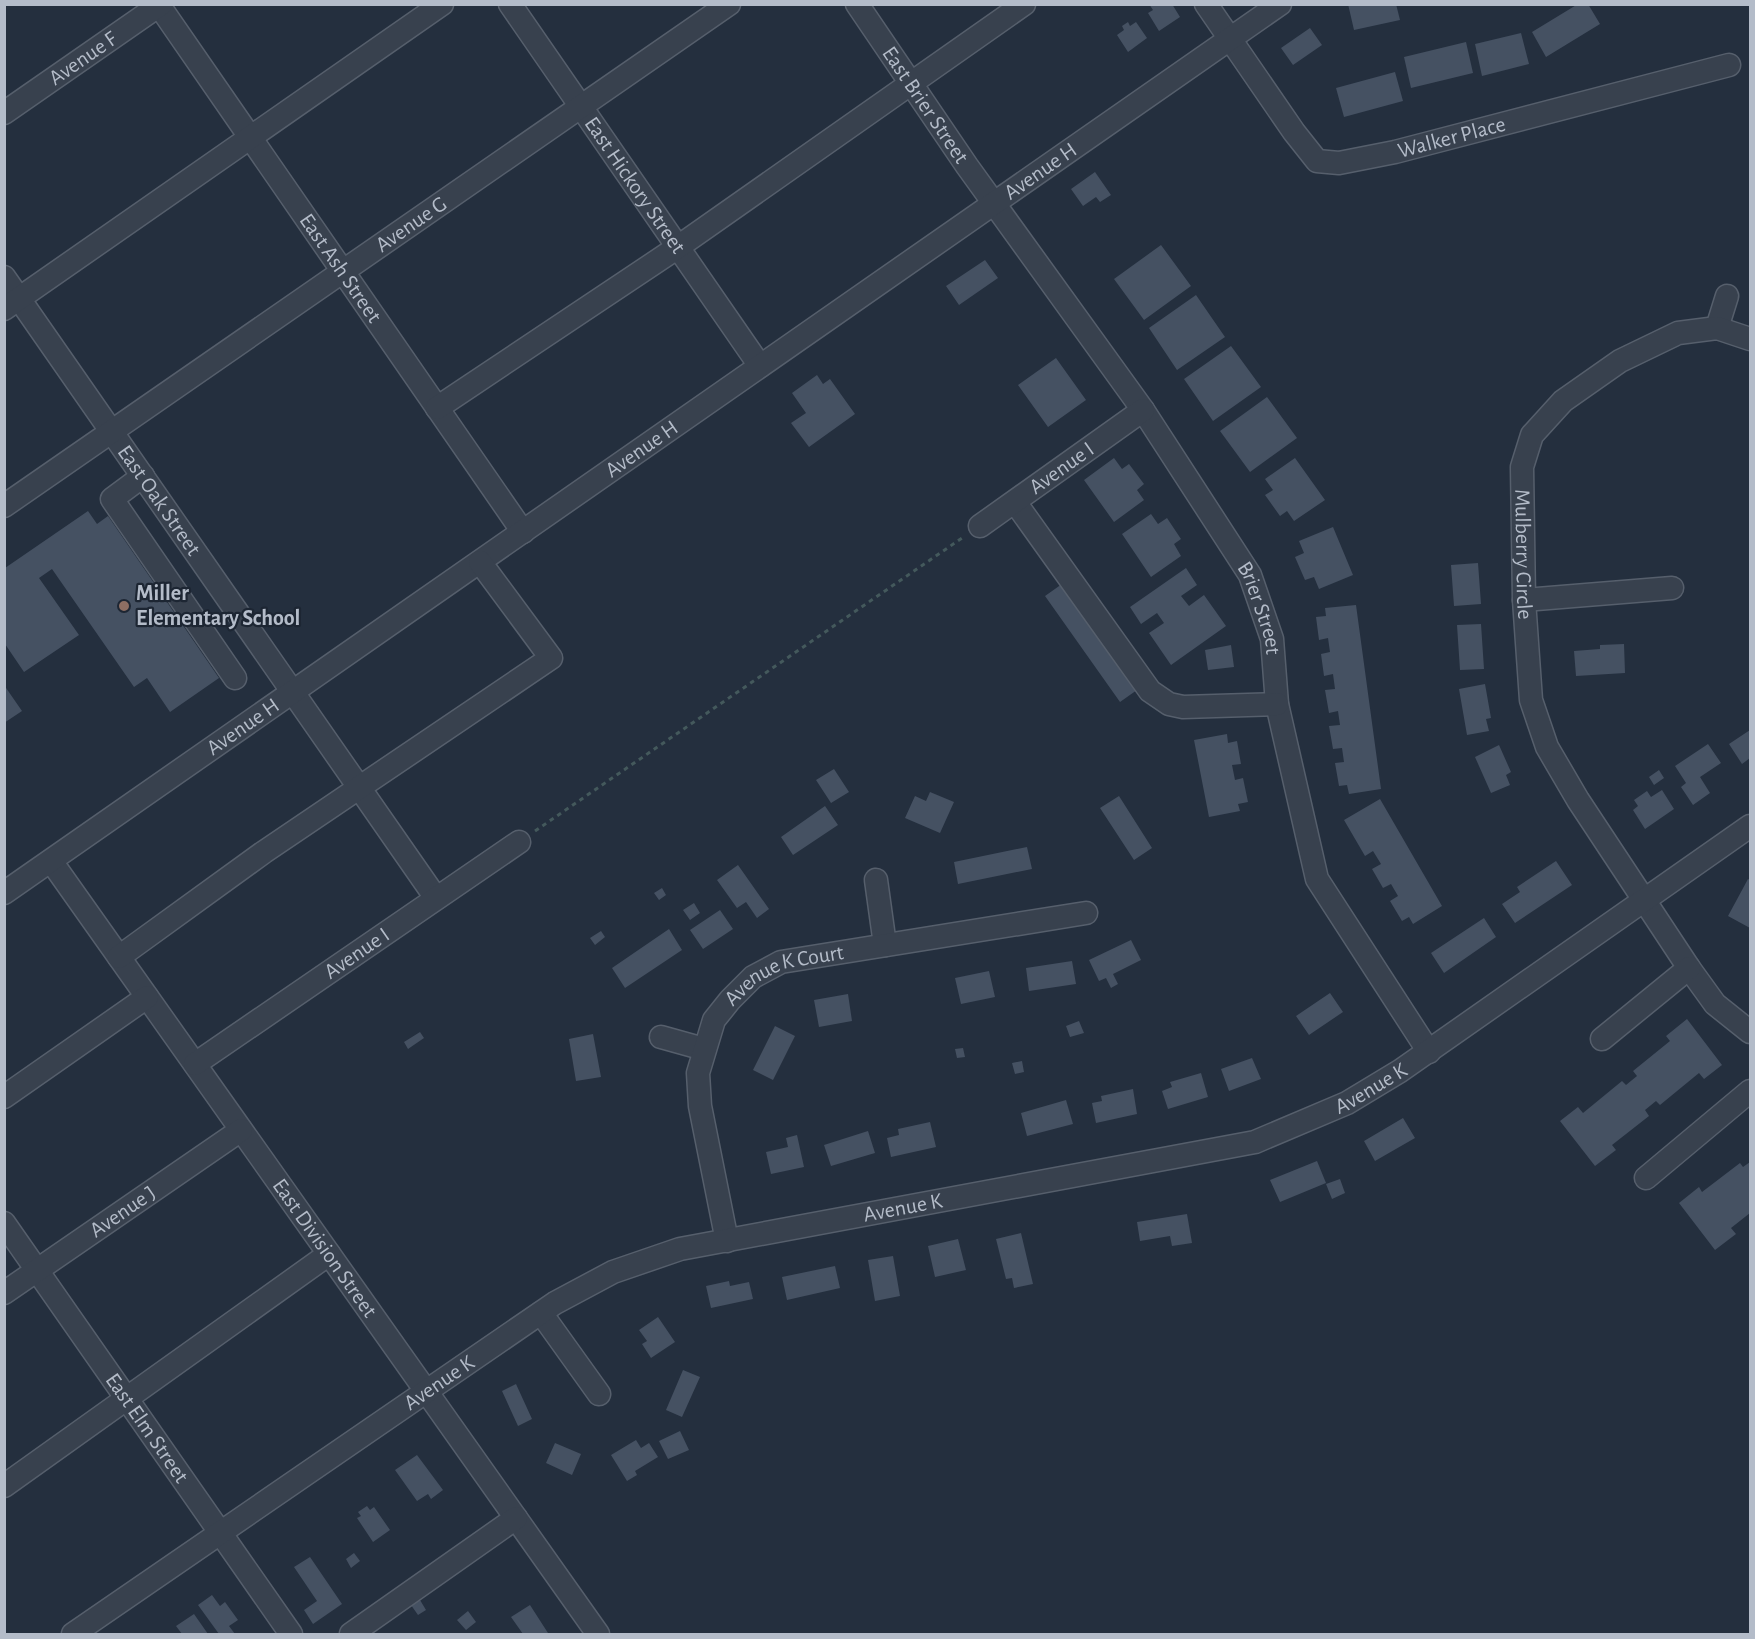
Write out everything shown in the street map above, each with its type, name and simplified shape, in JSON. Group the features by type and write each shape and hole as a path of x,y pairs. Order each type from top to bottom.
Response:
{"street":[{"path":"12,304 442,4"},
{"name":"East Hickory Street","path":"510,4 760,366"},
{"name":"Avenue G","path":"4,506 729,4"},
{"name":"East Brier Street","path":"857,4 967,166 995,202"},
{"path":"436,408 678,247 1024,4"},
{"name":"Walker Place","path":"1206,4 1294,132 1317,161 1339,163 1395,152 1729,65"},
{"name":"Avenue H","path":"4,893 1280,4"},
{"name":"East Ash Street","path":"159,5 522,532"},
{"name":"Avenue F","path":"4,113 159,5"},
{"name":"Brier Street","path":"995,202 1143,410 1250,575 1272,639 1276,705 1317,879 1430,1052"},
{"name":"East Oak Street","path":"4,277 12,304 112,432 436,898"},
{"path":"1717,328 1727,296"},
{"name":"Mulberry Circle","path":"1747,1022 1715,1004 1578,800 1547,747 1531,700 1524,600 1522,467 1532,435 1563,401 1620,362 1678,333 1717,328 1750,339"},
{"name":"Avenue I","path":"980,526 1143,410"},
{"path":"143,476 112,499 235,678"},
{"path":"1015,501 1150,691 1169,704 1183,707 1276,705"},
{"path":"119,957 358,787 550,658 480,562"},
{"path":"1524,600 1672,588"},
{"name":"Avenue K","path":"73,1635 541,1313 613,1272 680,1249 1255,1142 1347,1103 1430,1052 1643,899 1750,826"},
{"name":"Avenue I","path":"195,1064 519,842"},
{"name":"East Division Street","path":"51,861 598,1635"},
{"path":"876,880 885,945"},
{"name":"Avenue K Court","path":"727,1241 700,1106 698,1072 714,1020 753,977 781,962 1086,913"},
{"path":"1602,1039 1689,968"},
{"path":"4,1097 147,997"},
{"path":"661,1037 704,1049"},
{"path":"1646,1178 1750,1091"},
{"name":"Avenue J","path":"4,1293 241,1130"},
{"name":"East Elm Street","path":"4,1222 291,1635"},
{"path":"4,1486 329,1254"},
{"path":"541,1313 599,1394"},
{"path":"351,1635 516,1518"}],"path":[{"path":"519,842 980,526"}],"building":[{"path":"1149,4 1172,4 1180,17 1159,31 1148,13 1153,10"},
{"path":"1348,4 1396,4 1400,20 1354,30"},
{"path":"1578,4 1588,4 1600,24 1546,57 1532,32"},
{"path":"1128,22 1130,26 1136,22 1147,38 1128,52 1117,35 1124,30 1122,26"},
{"path":"1310,28 1322,45 1293,65 1281,48"},
{"path":"1521,33 1529,64 1482,76 1475,44"},
{"path":"1466,42 1473,73 1411,88 1404,57"},
{"path":"1395,72 1403,101 1344,117 1336,88"},
{"path":"1095,172 1111,195 1100,202 1096,197 1083,206 1071,189"},
{"path":"1161,245 1191,286 1144,320 1114,279"},
{"path":"985,260 998,278 959,305 946,286"},
{"path":"1196,295 1225,337 1177,370 1149,328"},
{"path":"1231,346 1261,387 1213,421 1184,379"},
{"path":"1056,358 1086,400 1048,427 1018,385"},
{"path":"817,375 823,384 830,379 855,414 809,447 791,423 806,413 792,393"},
{"path":"1267,397 1297,438 1250,472 1220,431"},
{"path":"1114,458 1122,469 1129,464 1144,484 1137,490 1144,500 1114,522 1084,480"},
{"path":"1295,458 1325,500 1294,521 1287,511 1280,516 1265,495 1273,490 1265,479"},
{"name":"Miller Elementary School","path":"88,511 97,524 108,516 219,678 170,712 147,678 134,687 52,569 39,578 79,635 24,672 5,644 5,568"},
{"path":"1151,514 1158,524 1167,518 1181,539 1174,544 1181,556 1151,577 1122,534"},
{"path":"1333,527 1353,575 1319,589 1314,577 1305,580 1295,557 1304,553 1299,541"},
{"path":"1478,563 1481,604 1454,606 1451,565"},
{"path":"1186,568 1197,585 1181,596 1189,606 1204,595 1226,626 1171,665 1149,633 1164,623 1157,613 1141,624 1130,607"},
{"path":"1062,584 1137,690 1120,702 1045,596"},
{"path":"1356,605 1381,789 1349,794 1347,785 1339,786 1335,763 1344,762 1342,748 1333,749 1329,726 1340,725 1338,711 1329,713 1325,690 1335,689 1333,674 1324,676 1321,654 1330,652 1328,638 1319,640 1316,617 1326,616 1325,608"},
{"path":"1481,624 1484,669 1460,670 1457,625"},
{"path":"1624,644 1625,673 1576,676 1574,651 1600,649 1600,645"},
{"path":"1231,645 1234,667 1208,670 1205,650"},
{"path":"1485,684 1491,718 1486,719 1489,731 1467,735 1459,689"},
{"path":"4,685 22,711 4,723"},
{"path":"1750,730 1750,758 1742,764 1729,744"},
{"path":"1227,734 1228,743 1237,741 1241,764 1232,765 1235,780 1243,778 1248,802 1238,804 1240,811 1209,817 1194,740"},
{"path":"1708,744 1721,763 1700,777 1710,793 1693,805 1681,787 1686,783 1675,766"},
{"path":"1499,745 1511,772 1506,775 1510,785 1491,793 1475,757"},
{"path":"834,769 849,792 831,803 816,780"},
{"path":"1659,770 1664,778 1654,785 1649,777"},
{"path":"1662,790 1674,809 1645,829 1633,810 1638,806 1634,800 1647,791 1651,797"},
{"path":"930,792 954,802 940,833 905,818 915,796 926,801"},
{"path":"1119,796 1152,848 1134,860 1100,808"},
{"path":"1380,799 1442,906 1413,924 1409,917 1402,921 1390,901 1398,896 1391,884 1383,888 1372,869 1381,864 1373,851 1365,856 1344,820"},
{"path":"825,806 838,825 793,855 781,837"},
{"path":"1027,847 1032,869 958,884 954,862"},
{"path":"1556,861 1572,885 1515,923 1502,904 1520,892 1517,887"},
{"path":"738,865 769,909 757,918 746,902 737,908 717,880"},
{"path":"1748,879 1750,880 1750,928 1728,916"},
{"path":"662,888 666,895 659,900 654,893"},
{"path":"694,903 700,913 690,920 683,910"},
{"path":"720,910 733,929 703,949 690,930"},
{"path":"1484,918 1496,937 1444,973 1431,953"},
{"path":"669,929 682,950 625,988 612,968"},
{"path":"601,931 605,937 595,945 590,938"},
{"path":"1131,940 1141,960 1113,974 1118,984 1111,988 1106,978 1099,981 1089,960"},
{"path":"1072,961 1076,984 1029,991 1026,968"},
{"path":"989,971 995,997 961,1004 955,978"},
{"path":"1330,993 1343,1012 1309,1035 1296,1016"},
{"path":"848,994 852,1021 819,1027 814,1000"},
{"path":"1687,1019 1722,1065 1704,1079 1699,1073 1660,1105 1656,1101 1645,1110 1649,1116 1612,1145 1616,1150 1595,1166 1560,1121 1578,1107 1583,1113 1622,1081 1626,1085 1637,1076 1633,1071 1670,1041 1666,1036"},
{"path":"1079,1021 1084,1033 1070,1037 1066,1026"},
{"path":"775,1026 795,1036 773,1080 753,1070"},
{"path":"420,1032 424,1038 408,1049 404,1042"},
{"path":"593,1034 601,1077 576,1081 569,1039"},
{"path":"963,1048 965,1057 957,1058 955,1049"},
{"path":"1252,1058 1261,1079 1229,1091 1221,1069"},
{"path":"1022,1061 1024,1072 1015,1074 1012,1063"},
{"path":"1201,1073 1208,1097 1168,1109 1162,1091 1172,1087 1170,1082"},
{"path":"1133,1089 1137,1114 1096,1123 1092,1103 1102,1101 1101,1096"},
{"path":"1066,1100 1073,1124 1027,1136 1021,1113"},
{"path":"1403,1118 1415,1138 1375,1161 1364,1141"},
{"path":"930,1122 936,1147 891,1157 887,1138 899,1135 898,1129"},
{"path":"868,1131 875,1153 831,1166 824,1145"},
{"path":"797,1135 804,1167 771,1174 766,1152 788,1147 786,1138"},
{"path":"1317,1161 1326,1183 1280,1202 1270,1180"},
{"path":"1750,1162 1750,1213 1731,1228 1736,1234 1715,1250 1679,1203 1699,1187 1702,1192 1740,1163 1743,1167"},
{"path":"1340,1179 1345,1193 1332,1199 1326,1184"},
{"path":"1187,1214 1192,1243 1172,1246 1170,1236 1140,1241 1137,1222"},
{"path":"1021,1233 1033,1284 1014,1288 1012,1278 1006,1279 996,1239"},
{"path":"958,1239 966,1270 935,1277 928,1246"},
{"path":"893,1256 900,1296 875,1301 868,1260"},
{"path":"835,1266 840,1288 787,1300 782,1277"},
{"path":"729,1281 730,1286 749,1282 753,1299 711,1308 706,1286"},
{"path":"658,1317 675,1342 651,1358 642,1344 647,1341 639,1330"},
{"path":"683,1370 700,1377 682,1417 666,1410"},
{"path":"516,1384 532,1419 518,1426 502,1391"},
{"path":"680,1431 689,1450 668,1459 659,1441"},
{"path":"636,1440 641,1448 649,1443 658,1457 635,1471 637,1475 627,1481 611,1455"},
{"path":"555,1443 581,1454 572,1475 546,1463"},
{"path":"417,1455 443,1490 431,1499 428,1494 417,1501 395,1470"},
{"path":"367,1506 370,1510 374,1507 390,1530 373,1542 357,1518 361,1516 358,1512"},
{"path":"354,1553 360,1561 351,1568 346,1559"},
{"path":"310,1557 342,1604 313,1624 304,1610 317,1601 294,1567"},
{"path":"212,1595 220,1606 225,1602 238,1620 229,1626 235,1634 219,1634 198,1605"},
{"path":"420,1600 426,1610 418,1615 411,1605"},
{"path":"530,1605 548,1633 523,1634 511,1617"},
{"path":"468,1611 476,1622 466,1630 457,1620"},
{"path":"194,1614 208,1634 182,1634 176,1626"}],"place":[{"name":"Miller Elementary School","path":"124,606"}]}
